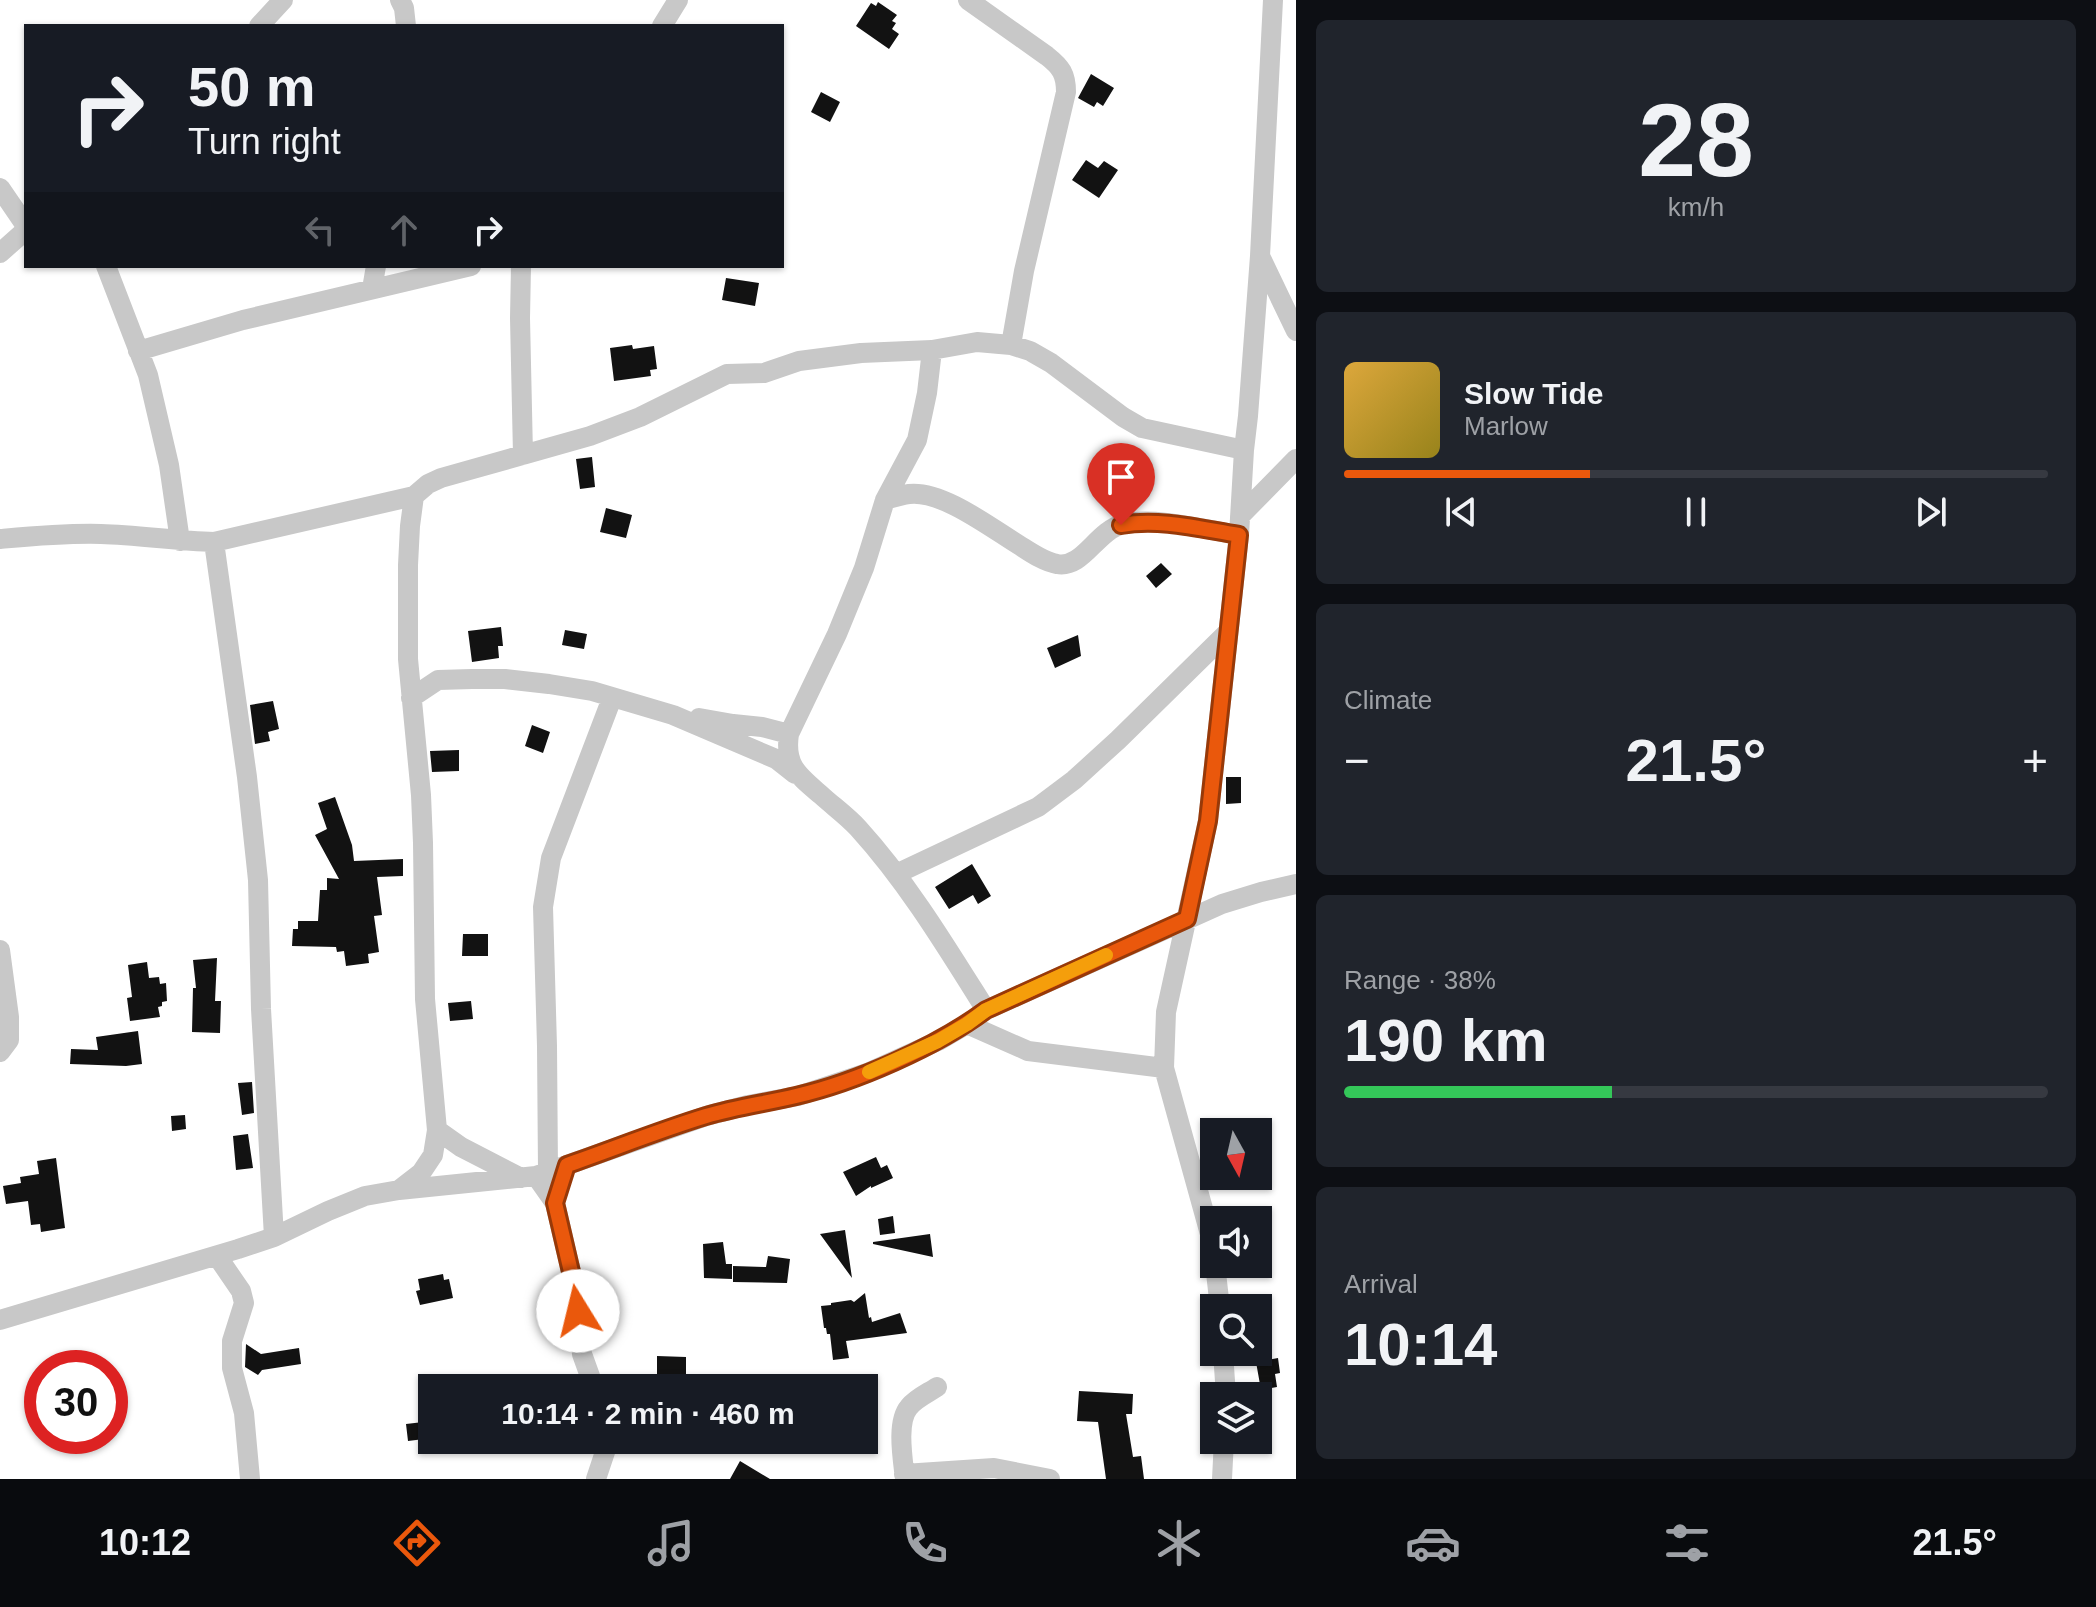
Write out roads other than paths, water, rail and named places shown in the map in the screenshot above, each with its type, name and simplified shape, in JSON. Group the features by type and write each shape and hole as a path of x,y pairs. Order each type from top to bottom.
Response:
{"street":[{"path":"261,24 283,0"},
{"path":"400,0 406,24"},
{"path":"663,24 678,0"},
{"path":"968,0 1059,65 1066,77 1066,92 1024,271 1011,345"},
{"path":"1202,1206 1164,1068 1166,1012 1208,821 1240,526 1260,256 1273,0"},
{"path":"0,188 24,225"},
{"path":"0,253 24,230"},
{"path":"1260,256 1296,331"},
{"path":"107,268 148,375 169,465 180,541"},
{"path":"372,289 376,268"},
{"path":"138,351 243,320 462,268"},
{"path":"521,268 523,455"},
{"path":"0,539 41,534 99,534 214,542 414,496 441,478 590,436 640,417 727,374 764,373 799,361 861,353 932,350 977,342 1011,345 1030,351 1142,428 1244,450"},
{"path":"799,777 791,763 789,734 864,568 885,500 917,440 932,350"},
{"path":"1240,526 1296,459"},
{"path":"885,500 909,494 932,496 1030,552 1062,565 1071,564 1083,556 1105,532 1121,525 1138,522 1240,526"},
{"path":"399,1190 421,1173 433,1155 437,1130 425,999 423,843 408,659 409,552 414,496"},
{"path":"214,542 249,791 258,880 261,1009 274,1237"},
{"path":"896,874 1038,807 1074,780 1118,740 1228,632"},
{"path":"408,659 438,680"},
{"path":"411,698 438,680 505,679 592,691 673,715 776,759 857,826 896,874 986,1010"},
{"path":"589,1374 582,1354 575,1289 555,1203 543,1173 547,1046 543,907 551,858 612,698"},
{"path":"673,715 762,727 789,734"},
{"path":"0,1320 274,1237 365,1196 543,1173 706,1116 798,1096 867,1073 938,1041 986,1010 1187,919 1248,896 1296,884"},
{"path":"0,950 9,1040 0,1052"},
{"path":"967,1024 1028,1051 1164,1068"},
{"path":"437,1130 461,1147 543,1173"},
{"path":"543,1173 555,1203"},
{"path":"217,1256 241,1291 244,1303 232,1341 232,1368 244,1413 250,1479"},
{"path":"937,1387 908,1408 903,1419 904,1477 994,1468 1050,1479"},
{"path":"596,1479 604,1454"},
{"path":"1222,1479 1223,1454"}]}
